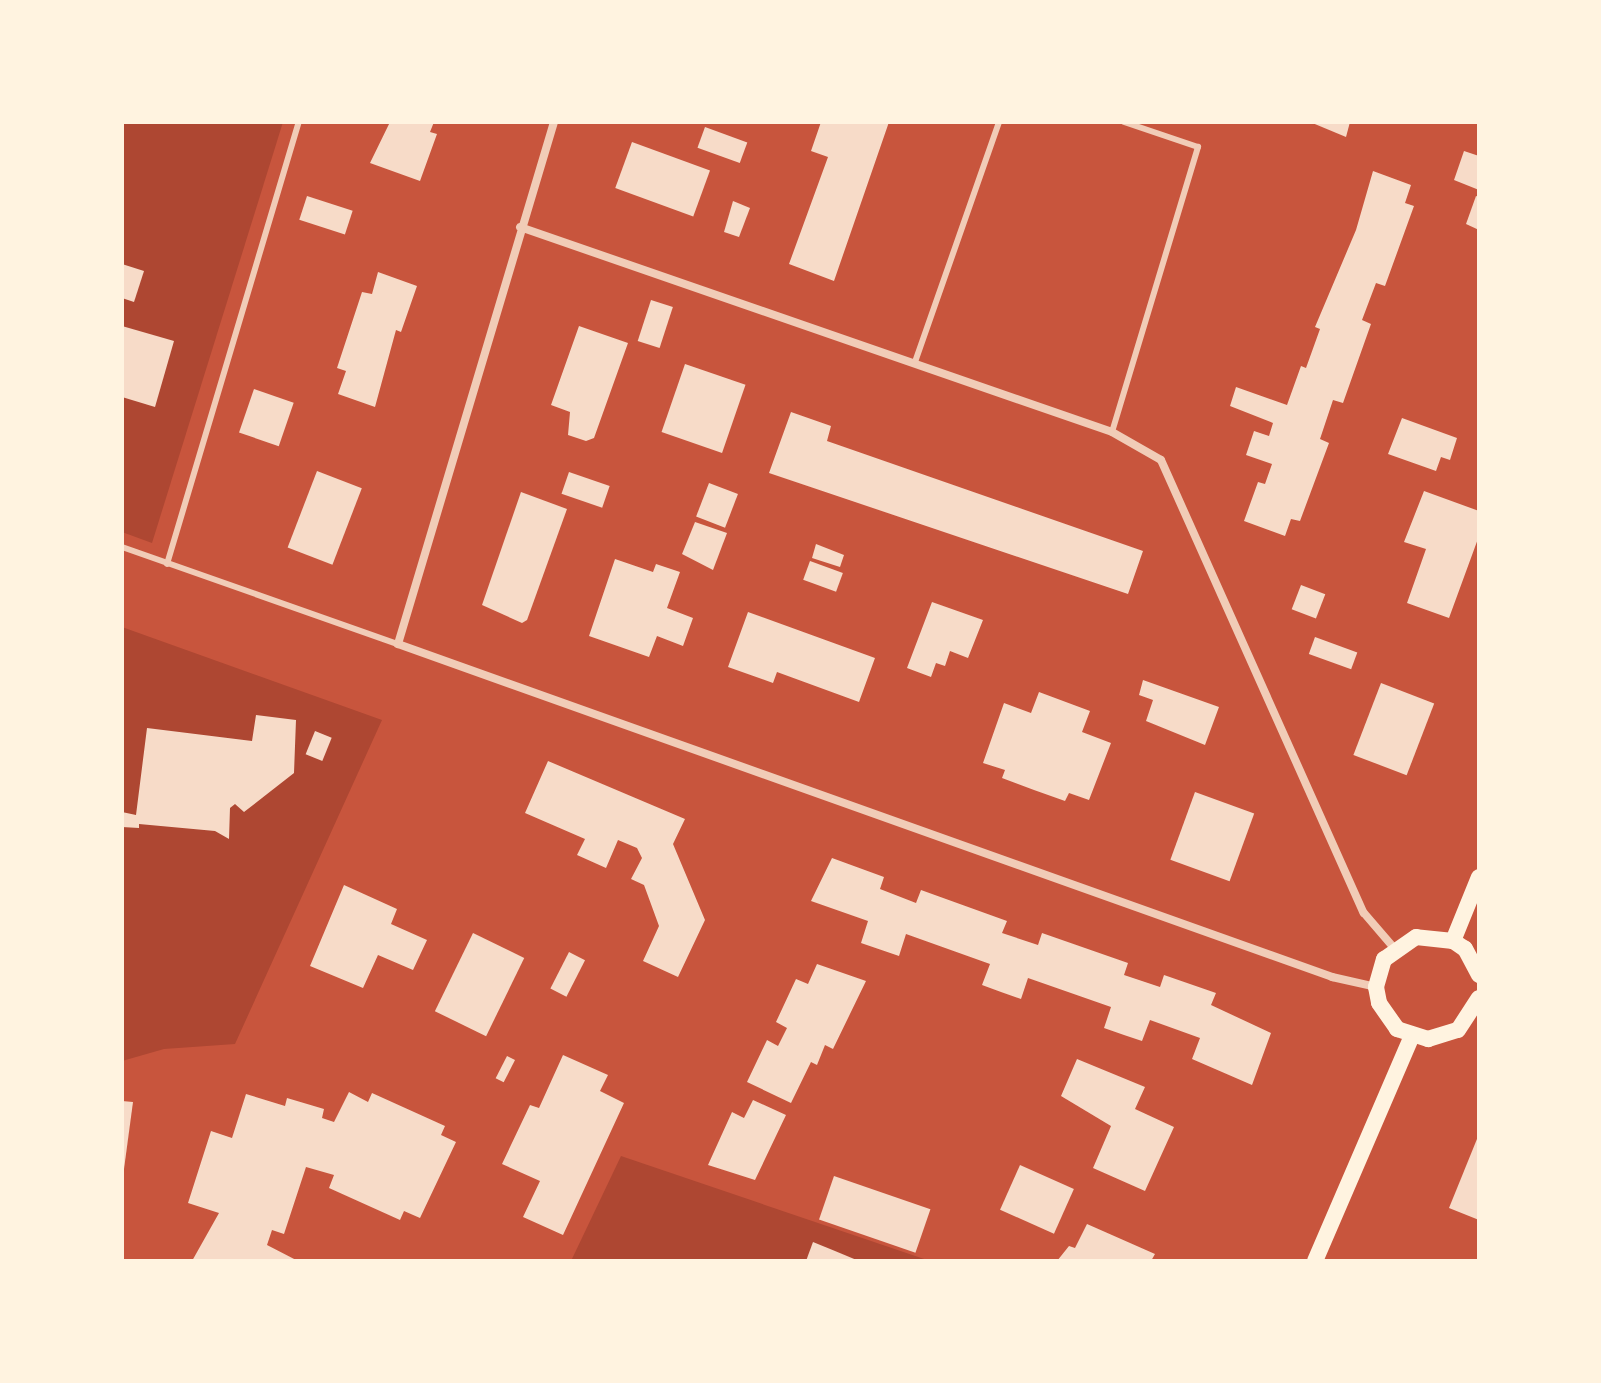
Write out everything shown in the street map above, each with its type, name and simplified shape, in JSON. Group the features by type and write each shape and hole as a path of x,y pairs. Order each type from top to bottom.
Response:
{"main road":[{"path":"1453,941 1479,877"},
{"path":"1479,975 1465,949 1453,941 1416,937 1394,948 1384,959 1376,987 1386,1017 1412,1036 1428,1039 1458,1030 1479,998"},
{"path":"1315,1261 1412,1036"}],"street":[{"path":"554,122 520,227 398,644 1332,977 1376,987"},
{"path":"520,227 1112,432 1161,460 1364,913 1394,948"}],"lane":[{"path":"167,564 299,122"},
{"path":"915,362 999,122"},
{"path":"1112,432 1198,147 1124,122"},
{"path":"122,547 398,644"}],"shaded area":[{"path":"122,122 283,122 152,543 122,532"},
{"path":"122,627 382,720 235,1044 164,1049 122,1061"},
{"path":"621,1156 930,1261 571,1261"}],"building":[{"path":"390,122 434,122 430,132 437,134 420,181 370,163"},
{"path":"821,122 889,122 834,281 789,264 828,157 811,151"},
{"path":"1310,122 1350,122 1346,137"},
{"path":"705,127 747,142 740,163 697,148"},
{"path":"632,142 710,170 693,216 615,188"},
{"path":"1464,151 1479,156 1479,190 1454,180"},
{"path":"1373,171 1411,185 1405,203 1414,206 1385,286 1376,283 1362,320 1371,324 1343,403 1333,400 1320,439 1329,443 1300,521 1291,519 1285,536 1244,521 1258,482 1265,484 1272,464 1246,455 1254,431 1269,436 1273,423 1230,406 1236,387 1287,405 1301,366 1306,368 1320,329 1315,327 1356,230"},
{"path":"307,196 353,211 345,235 299,220"},
{"path":"1476,196 1479,197 1479,230 1466,224"},
{"path":"733,201 750,208 739,237 724,232"},
{"path":"122,264 144,271 134,302 122,298"},
{"path":"378,272 417,286 401,332 396,330 375,407 338,394 346,371 337,368 362,292 372,294"},
{"path":"651,300 673,307 660,348 638,341"},
{"path":"122,326 174,341 155,407 122,397"},
{"path":"579,326 628,343 594,438 586,441 568,435 570,412 551,405"},
{"path":"685,364 746,385 722,453 662,432"},
{"path":"254,389 294,403 279,446 239,432"},
{"path":"791,412 831,426 827,441 1143,551 1128,594 769,473"},
{"path":"1402,418 1457,438 1450,460 1441,457 1436,471 1388,454"},
{"path":"317,471 362,488 332,565 288,548"},
{"path":"569,472 610,486 602,508 562,494"},
{"path":"709,483 738,494 725,528 696,517"},
{"path":"1424,491 1479,511 1479,536 1449,618 1407,603 1426,549 1404,542"},
{"path":"521,492 567,509 527,620 522,623 482,605"},
{"path":"695,522 727,533 713,570 682,554"},
{"path":"816,544 844,555 840,567 812,558"},
{"path":"615,559 653,572 656,564 680,572 667,608 693,618 683,646 657,636 649,657 589,636"},
{"path":"810,561 843,573 836,592 803,580"},
{"path":"1301,585 1325,594 1316,619 1292,609"},
{"path":"932,602 983,620 968,658 950,651 945,666 936,663 931,677 907,668"},
{"path":"748,612 875,658 859,702 777,672 773,683 728,667"},
{"path":"1315,637 1357,652 1351,669 1309,654"},
{"path":"1143,680 1219,707 1205,745 1146,721 1153,700 1139,695"},
{"path":"1381,683 1434,703 1407,775 1353,755"},
{"path":"1039,692 1090,711 1082,732 1111,743 1089,800 1069,793 1065,801 1002,778 1005,770 983,763 1004,703 1031,713"},
{"path":"256,715 296,720 294,773 244,812 235,804 230,808 229,839 215,831 139,824 139,828 122,827 122,812 136,815 147,728 252,741"},
{"path":"315,731 332,738 322,761 306,754"},
{"path":"548,761 685,819 673,844 705,920 678,977 643,961 659,926 644,885 631,879 642,858 637,848 618,840 606,868 577,855 585,839 525,813"},
{"path":"1195,792 1254,814 1230,881 1170,860"},
{"path":"832,858 884,877 880,889 916,903 921,890 1007,921 1002,933 1038,945 1042,933 1128,963 1124,975 1160,987 1164,975 1216,993 1211,1005 1271,1033 1252,1085 1192,1059 1200,1038 1150,1020 1142,1041 1124,1035 1104,1028 1111,1007 1028,978 1021,999 1001,992 982,985 990,964 906,934 899,956 861,943 868,921 811,901"},
{"path":"344,885 397,909 391,924 427,940 413,970 378,955 363,988 310,966"},
{"path":"473,933 524,958 486,1036 435,1011"},
{"path":"569,952 585,960 566,997 550,989"},
{"path":"817,964 866,981 833,1049 825,1045 817,1065 811,1062 791,1103 747,1082 767,1040 778,1046 787,1028 776,1022 796,979 808,984"},
{"path":"563,1055 608,1075 600,1091 624,1103 563,1235 523,1217 540,1181 502,1164 530,1105 539,1108"},
{"path":"507,1056 515,1060 504,1082 496,1078"},
{"path":"1077,1059 1145,1087 1135,1109 1174,1127 1145,1191 1093,1168 1111,1126 1061,1096"},
{"path":"349,1092 368,1102 372,1093 445,1126 441,1135 456,1142 420,1218 404,1211 400,1220 329,1188 334,1175 306,1167 284,1234 272,1230 267,1245 298,1261 192,1261 219,1213 188,1203 211,1131 232,1138 246,1094 285,1106 287,1098 324,1109 322,1118 334,1122"},
{"path":"753,1100 786,1115 755,1180 708,1165 732,1112 744,1118"},
{"path":"122,1101 133,1102 124,1169 122,1169"},
{"path":"1479,1134 1479,1220 1449,1208"},
{"path":"1020,1165 1074,1189 1054,1234 1000,1210"},
{"path":"834,1176 930,1209 915,1253 819,1219"},
{"path":"1087,1224 1155,1254 1151,1261 1057,1261 1069,1246 1075,1248"},
{"path":"813,1242 835,1251 859,1261 806,1261"}]}
